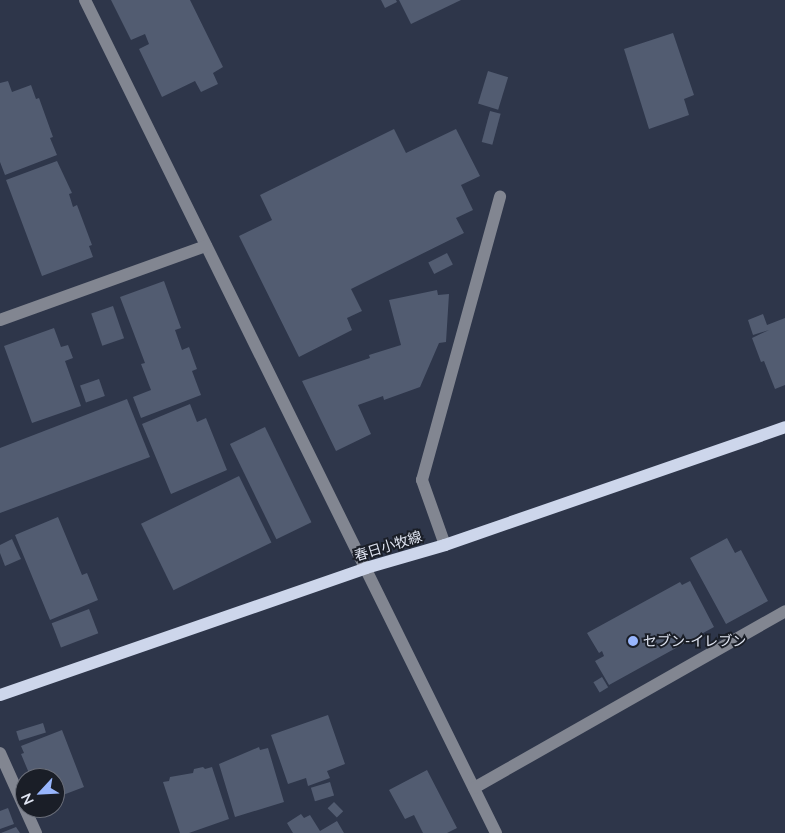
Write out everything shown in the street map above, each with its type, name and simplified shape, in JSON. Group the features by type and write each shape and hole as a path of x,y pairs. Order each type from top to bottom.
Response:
{"main road":[{"name":"春日小牧線","path":"0,695 366,568 445,545 785,427"}],"street":[{"path":"85,0 496,833"},
{"path":"445,545 422,480 500,197"},
{"path":"0,320 206,246"},
{"path":"474,788 785,611"},
{"path":"0,753 36,833"}],"building":[{"path":"111,0 190,0 223,67 213,73 218,84 201,92 195,81 162,97 139,49 149,44 145,34 131,40"},
{"path":"381,0 396,0 397,2 385,8"},
{"path":"399,0 461,0 411,24"},
{"path":"673,33 694,95 684,99 689,115 649,129 624,49"},
{"path":"488,71 508,77 498,110 478,104"},
{"path":"8,81 12,92 31,85 36,99 39,98 53,137 50,138 57,155 5,175 0,162 0,83"},
{"path":"490,111 501,114 492,145 482,142"},
{"path":"394,129 406,153 456,129 480,176 461,185 473,210 456,218 464,233 351,289 362,311 347,318 352,330 299,357 239,236 272,220 260,195"},
{"path":"57,161 72,193 69,194 73,207 77,205 92,245 89,246 93,257 42,276 6,180"},
{"path":"447,253 453,265 434,274 428,263"},
{"path":"164,281 181,328 175,330 182,350 189,347 197,369 192,371 201,395 141,418 133,397 151,390 141,364 145,363 120,297"},
{"path":"437,290 438,295 449,294 446,342 439,343 420,387 384,400 383,396 358,405 371,434 336,451 302,381 370,358 369,355 401,345 389,300"},
{"path":"113,306 124,338 102,346 91,313"},
{"path":"763,314 767,325 785,318 785,385 775,389 764,361 761,362 752,338 769,330 753,335 748,320"},
{"path":"54,328 61,347 68,345 73,358 65,361 81,406 32,423 4,346"},
{"path":"99,379 105,396 86,403 80,386"},
{"path":"127,399 150,457 0,513 0,448"},
{"path":"190,404 197,422 206,418 227,470 171,494 142,424"},
{"path":"265,427 311,522 276,539 230,444"},
{"path":"239,476 271,543 173,590 141,524"},
{"path":"58,517 82,575 87,573 98,600 50,620 15,535"},
{"path":"727,538 735,553 741,550 768,601 726,624 690,558"},
{"path":"12,539 21,559 5,566 0,553 0,545"},
{"path":"690,581 714,627 609,685 595,661 604,656 602,651 599,653 587,633 680,582 682,585"},
{"path":"89,609 98,633 61,648 52,623"},
{"path":"602,677 608,687 600,692 593,682"},
{"path":"328,715 345,764 327,771 330,778 308,786 306,778 288,784 271,735"},
{"path":"43,723 46,733 19,741 16,731"},
{"path":"62,730 84,787 65,794 65,768 27,768 21,754 24,753 21,746"},
{"path":"259,747 260,750 268,748 284,802 235,817 219,764"},
{"path":"203,767 205,769 212,767 229,819 189,833 180,833 163,782 169,781 170,777 193,773 194,769"},
{"path":"427,770 457,828 447,833 423,833 414,815 405,819 389,790"},
{"path":"330,782 334,795 315,801 311,788"},
{"path":"334,802 343,811 337,818 328,808"},
{"path":"8,808 14,824 0,829 0,811"},
{"path":"301,814 304,818 310,815 320,831 337,821 344,833 293,833 287,823"},
{"path":"16,827 20,833 1,833"}],"place":[{"name":"セブン-イレブン","path":"633,641"}]}
